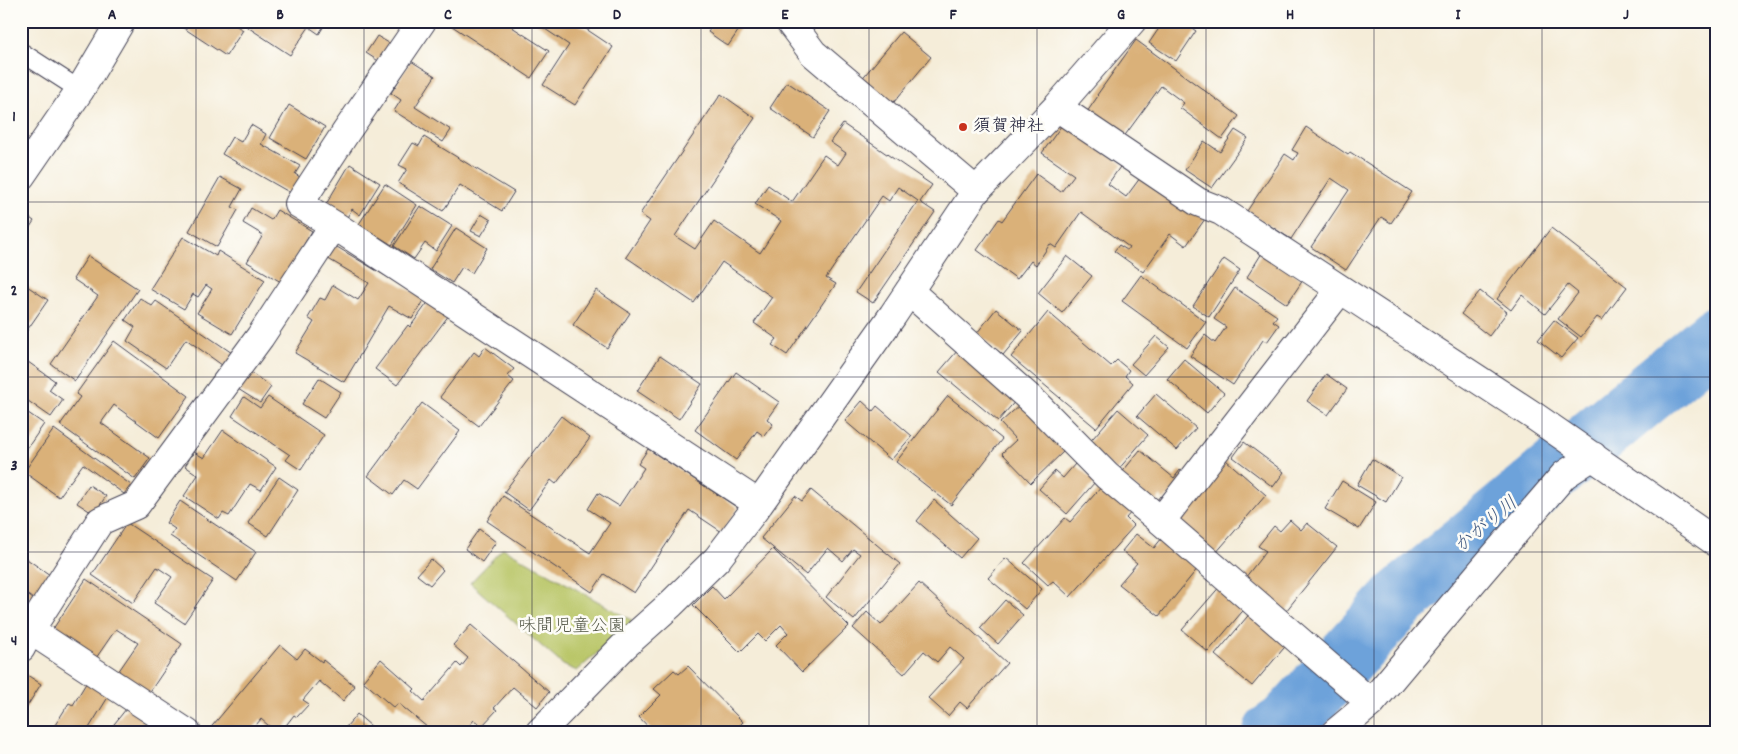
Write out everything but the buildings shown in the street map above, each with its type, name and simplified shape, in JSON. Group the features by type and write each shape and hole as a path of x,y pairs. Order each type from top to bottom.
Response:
{"street":[{"path":"21,176 80,90 121,21"},
{"path":"422,21 299,204 334,225 759,504"},
{"path":"789,21 813,53 976,191"},
{"path":"539,733 626,645 717,559 759,504 909,292 976,191 1058,107 1132,21"},
{"path":"1058,107 1198,202 1221,210 1593,456 1700,534 1717,543"},
{"path":"187,733 24,634 100,522 136,505 260,337 334,225"},
{"path":"1161,521 1340,290"},
{"path":"909,292 1036,404 1107,476 1371,703"},
{"path":"1335,733 1371,703 1564,476 1593,456"}],"lane":[{"path":"21,52 80,90"}],"green space":[{"name":"味間児童公園","path":"503,548 633,621 577,671 563,665 470,583"}],"waterway":[{"name":"かがり川","path":"1273,733 1285,725 1400,599 1717,336"}],"place":[{"name":"須賀神社","path":"963,127"}]}
